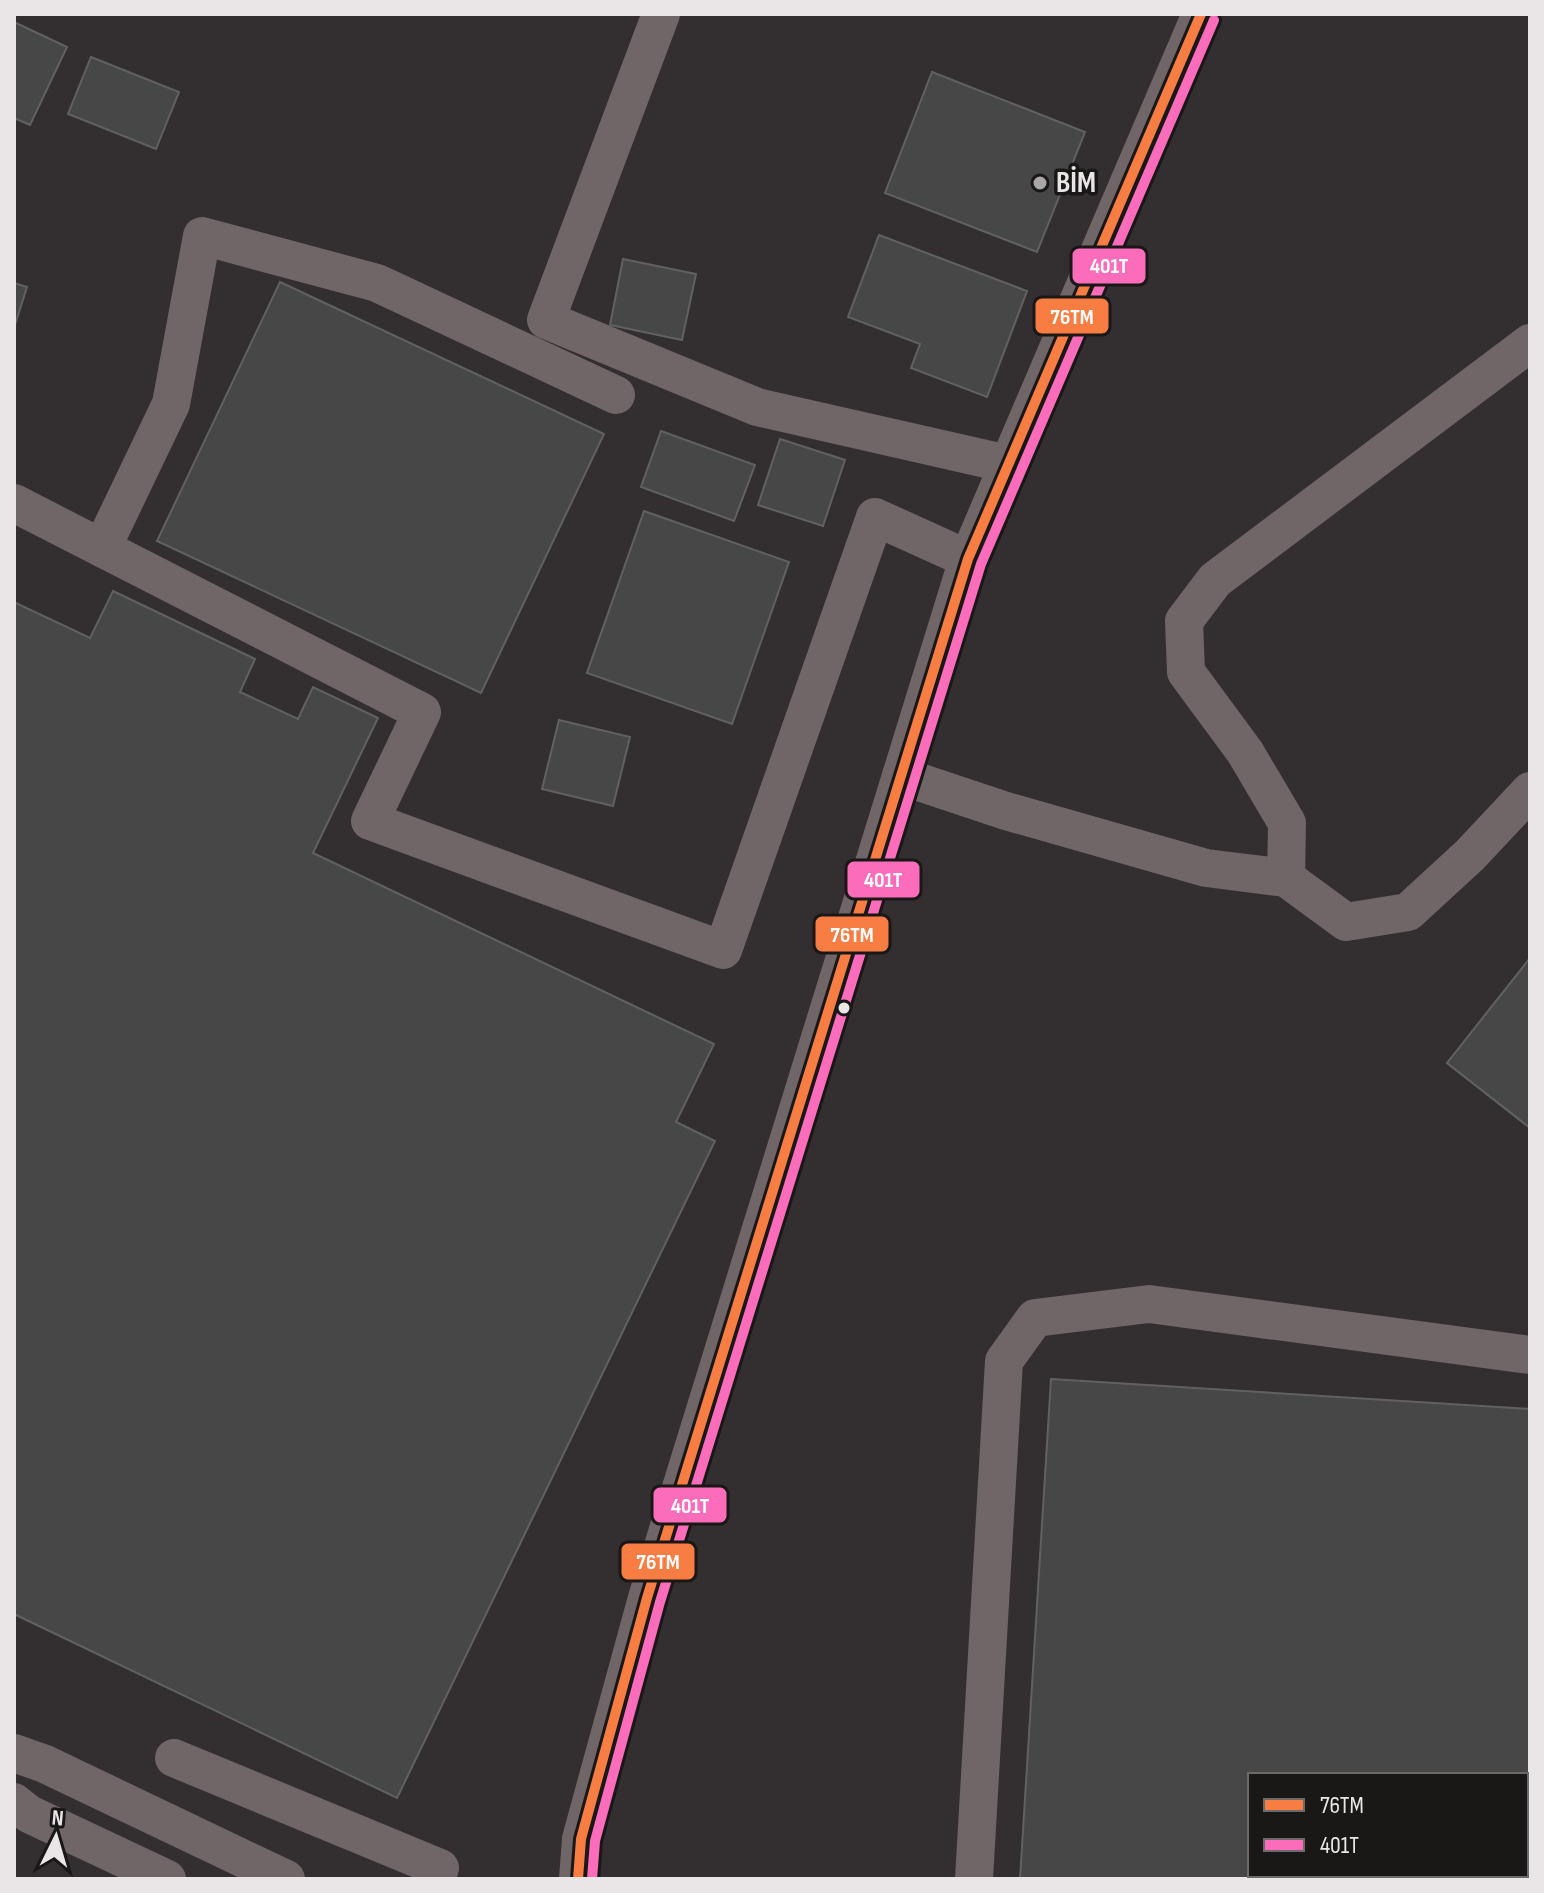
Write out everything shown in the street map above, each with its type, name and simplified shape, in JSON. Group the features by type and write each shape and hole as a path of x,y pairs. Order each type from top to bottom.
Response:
{"street":[{"path":"661,14 546,320 757,407 1008,464"},
{"path":"578,1879 581,1839 647,1598 968,559 1201,14"},
{"path":"102,548 171,404 202,236 377,283 616,395"},
{"path":"1286,878 1287,823 1245,752 1186,672 1184,621 1215,580 1530,343"},
{"path":"14,503 422,712 370,821 723,950 875,517 968,559"},
{"path":"901,776 1006,811 1206,868 1286,878 1346,922 1408,912 1470,855 1530,791"},
{"path":"974,1879 1004,1361 1035,1318 1149,1304 1530,1355"},
{"path":"14,1753 45,1764 286,1879"},
{"path":"174,1758 440,1868 436,1879"},
{"path":"14,1802 29,1814 167,1879"}],"building":[{"path":"14,22 67,47 30,125 14,118"},
{"path":"91,57 179,92 156,149 68,114"},
{"path":"932,72 1085,132 1037,252 885,193"},
{"path":"879,235 1027,291 987,397 911,368 920,344 848,317"},
{"path":"623,259 696,274 682,340 610,325"},
{"path":"280,282 604,434 481,693 157,541"},
{"path":"14,283 27,287 14,328"},
{"path":"661,431 755,465 734,521 641,487"},
{"path":"780,439 845,460 823,526 758,505"},
{"path":"644,511 789,562 732,724 587,673"},
{"path":"113,591 255,659 240,692 298,719 313,687 378,718 313,853 714,1044 676,1122 715,1141 397,1798 14,1614 14,602 90,638"},
{"path":"559,720 630,737 613,806 542,789"},
{"path":"1530,958 1530,1128 1447,1063"},
{"path":"1051,1379 1530,1409 1530,1879 1020,1879"}],"transit line":[{"name":"76TM","path":"578,1879 581,1839 647,1598 968,559 1201,14"},
{"name":"401T","path":"592,1879 595,1841 660,1602 981,564 1214,20"}],"place":[{"name":"BİM","path":"1040,183"}]}
